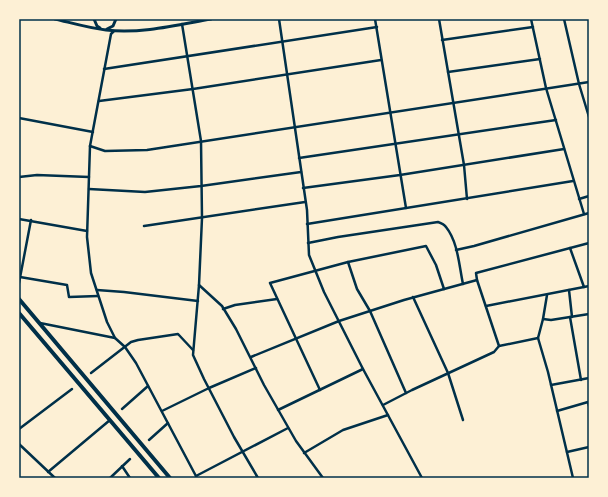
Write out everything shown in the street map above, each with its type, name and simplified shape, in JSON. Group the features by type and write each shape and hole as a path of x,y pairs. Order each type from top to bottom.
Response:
{"main road":[{"path":"19,299 170,478"},
{"path":"19,313 21,319 159,478"}],"street":[{"path":"55,19 106,30 144,30 211,19"},
{"path":"94,19 97,26 103,29 113,26 116,19"},
{"path":"279,19 306,202 309,255 324,292 339,322 422,478"},
{"path":"375,19 389,113 406,208"},
{"path":"439,19 464,165 467,199"},
{"path":"531,19 546,88 584,214"},
{"path":"564,19 579,84 589,117"},
{"path":"182,24 202,141 202,218 198,302 193,354 209,388 258,478"},
{"path":"104,69 377,28"},
{"path":"442,40 533,28"},
{"path":"114,30 111,34 90,146 88,189 87,231 91,273 107,322 116,338 125,347 136,363 197,477 288,428"},
{"path":"448,72 540,59"},
{"path":"98,101 193,89 381,60"},
{"path":"90,146 105,151 147,150 589,82"},
{"path":"19,118 93,132"},
{"path":"299,158 556,120"},
{"path":"303,188 400,175 564,149"},
{"path":"88,189 145,192 301,172"},
{"path":"19,177 37,175 89,177"},
{"path":"307,224 573,181"},
{"path":"579,198 589,196"},
{"path":"144,226 306,202"},
{"path":"456,250 589,213"},
{"path":"19,219 87,231"},
{"path":"19,283 31,220"},
{"path":"308,243 438,222 445,225 451,237 456,250 463,284"},
{"path":"499,346 477,280 476,272 589,243"},
{"path":"320,390 270,284 348,262 426,246 436,265 444,289"},
{"path":"570,248 584,287"},
{"path":"348,262 357,289 370,311 406,393"},
{"path":"20,277 67,285 69,297 98,296"},
{"path":"250,357 370,311 413,297 477,280"},
{"path":"199,285 224,309 288,428 304,453 323,478"},
{"path":"486,306 589,286"},
{"path":"96,290 124,292 198,302"},
{"path":"569,290 571,317 581,380"},
{"path":"547,295 538,338 551,385 573,478"},
{"path":"413,297 448,373 463,420"},
{"path":"224,309 235,305 277,299"},
{"path":"543,319 551,320 589,314"},
{"path":"39,323 116,338"},
{"path":"91,373 131,342 138,340 178,334 194,350"},
{"path":"383,405 494,352 499,346 538,338"},
{"path":"162,411 209,388 256,368"},
{"path":"278,410 363,368"},
{"path":"551,385 589,378"},
{"path":"122,409 148,386"},
{"path":"19,429 72,389"},
{"path":"557,411 588,402 589,406"},
{"path":"304,453 343,430 388,415"},
{"path":"48,472 110,420"},
{"path":"149,440 168,422"},
{"path":"19,444 55,478"},
{"path":"567,452 589,447"},
{"path":"110,478 130,458"},
{"path":"122,466 130,478"}]}
